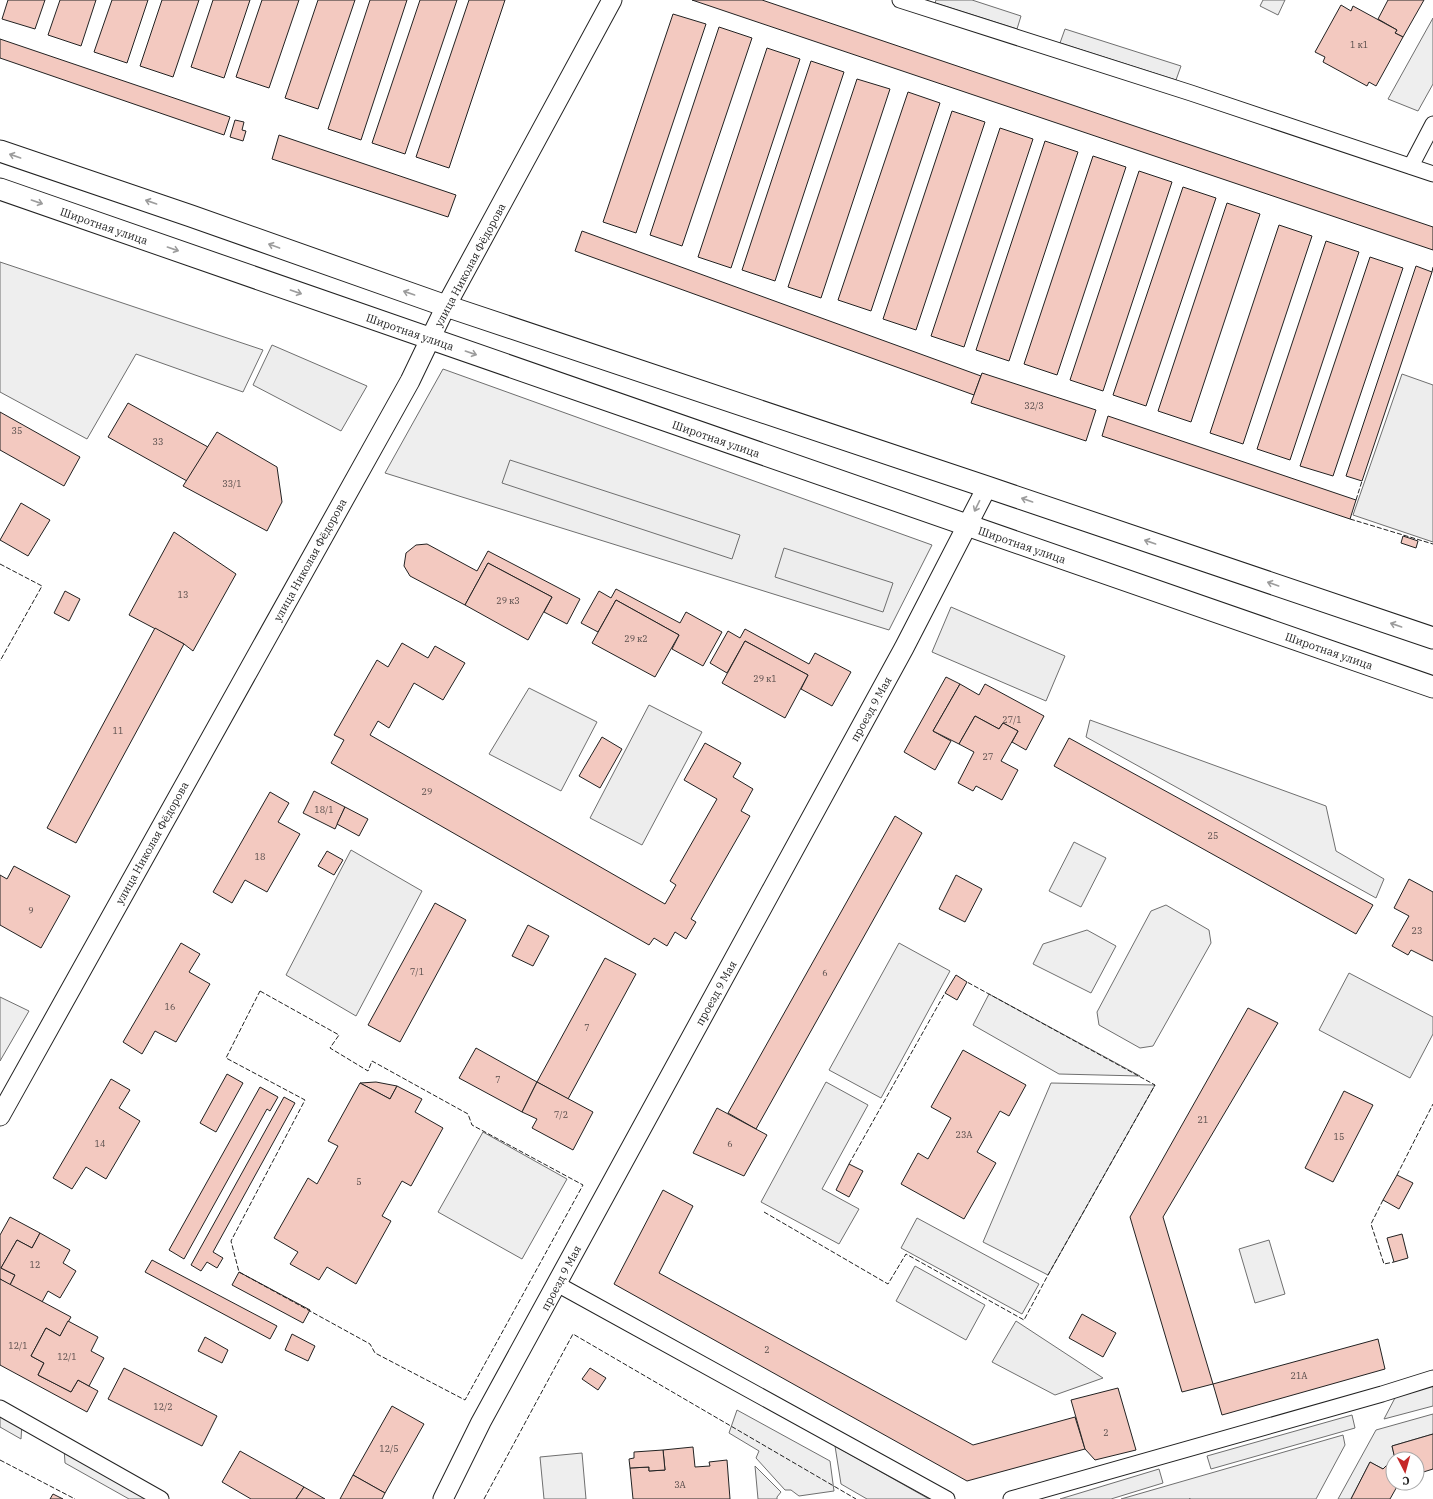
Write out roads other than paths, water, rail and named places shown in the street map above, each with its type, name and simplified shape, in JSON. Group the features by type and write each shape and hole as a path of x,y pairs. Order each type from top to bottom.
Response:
{"main road":[{"path":"0,150 446,306 1433,638"},
{"name":"Широтная улица","path":"0,189 1433,687"}],"street":[{"name":"улица Николая Фёдорова","path":"0,1116 352,485 431,339 446,306 612,0"},
{"path":"900,0 1191,93 1433,174"},
{"path":"1410,166 1433,124"},
{"name":"проезд 9 Мая","path":"443,1499 481,1422 904,648 987,487"},
{"path":"557,1284 947,1499"},
{"path":"1011,1499 1382,1394 1433,1378"},
{"path":"0,1408 161,1499"}]}
